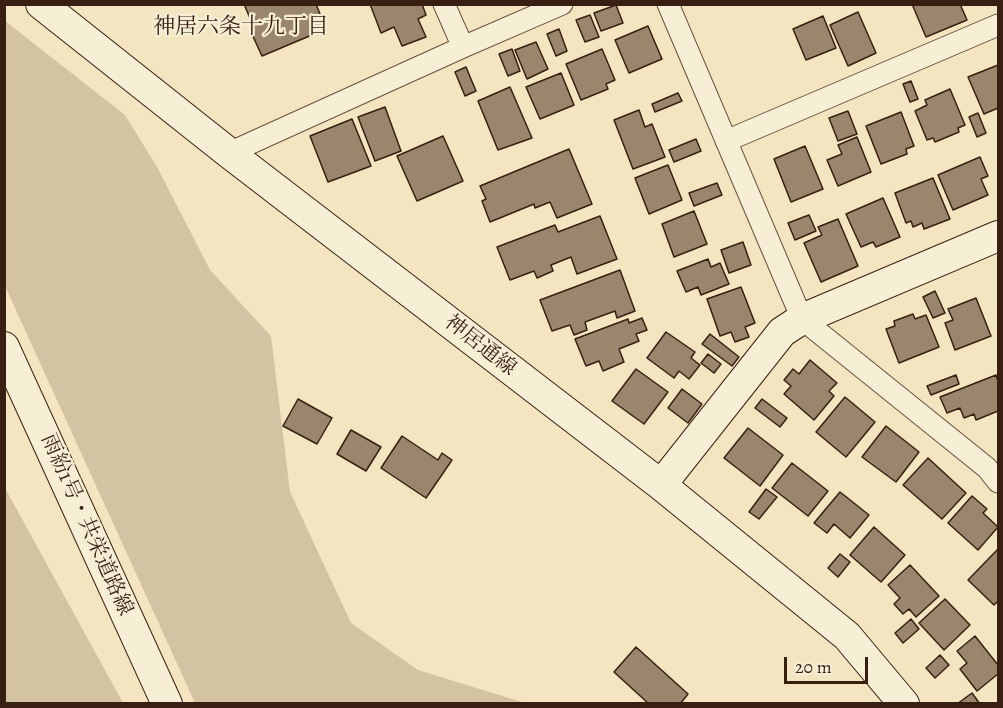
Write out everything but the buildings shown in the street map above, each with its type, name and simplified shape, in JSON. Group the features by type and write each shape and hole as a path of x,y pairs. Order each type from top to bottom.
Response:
{"street":[{"name":"神居通線","path":"41,4 229,153 661,485 847,636 904,704"},
{"path":"444,4 463,47"},
{"path":"229,153 562,4"},
{"path":"668,4 802,319 995,471"},
{"path":"726,141 999,25"},
{"path":"661,485 782,332 802,319 999,236"},
{"name":"雨紛1号・共栄道路線","path":"4,346 166,704"}],"shaded area":[{"path":"5,21 125,115 157,167 210,270 271,336 290,492 351,623 418,670 525,703 195,703 5,286"},
{"path":"5,488 123,703 5,703"}],"district":[{"name":"神居六条十九丁目","path":"241,28"}]}
